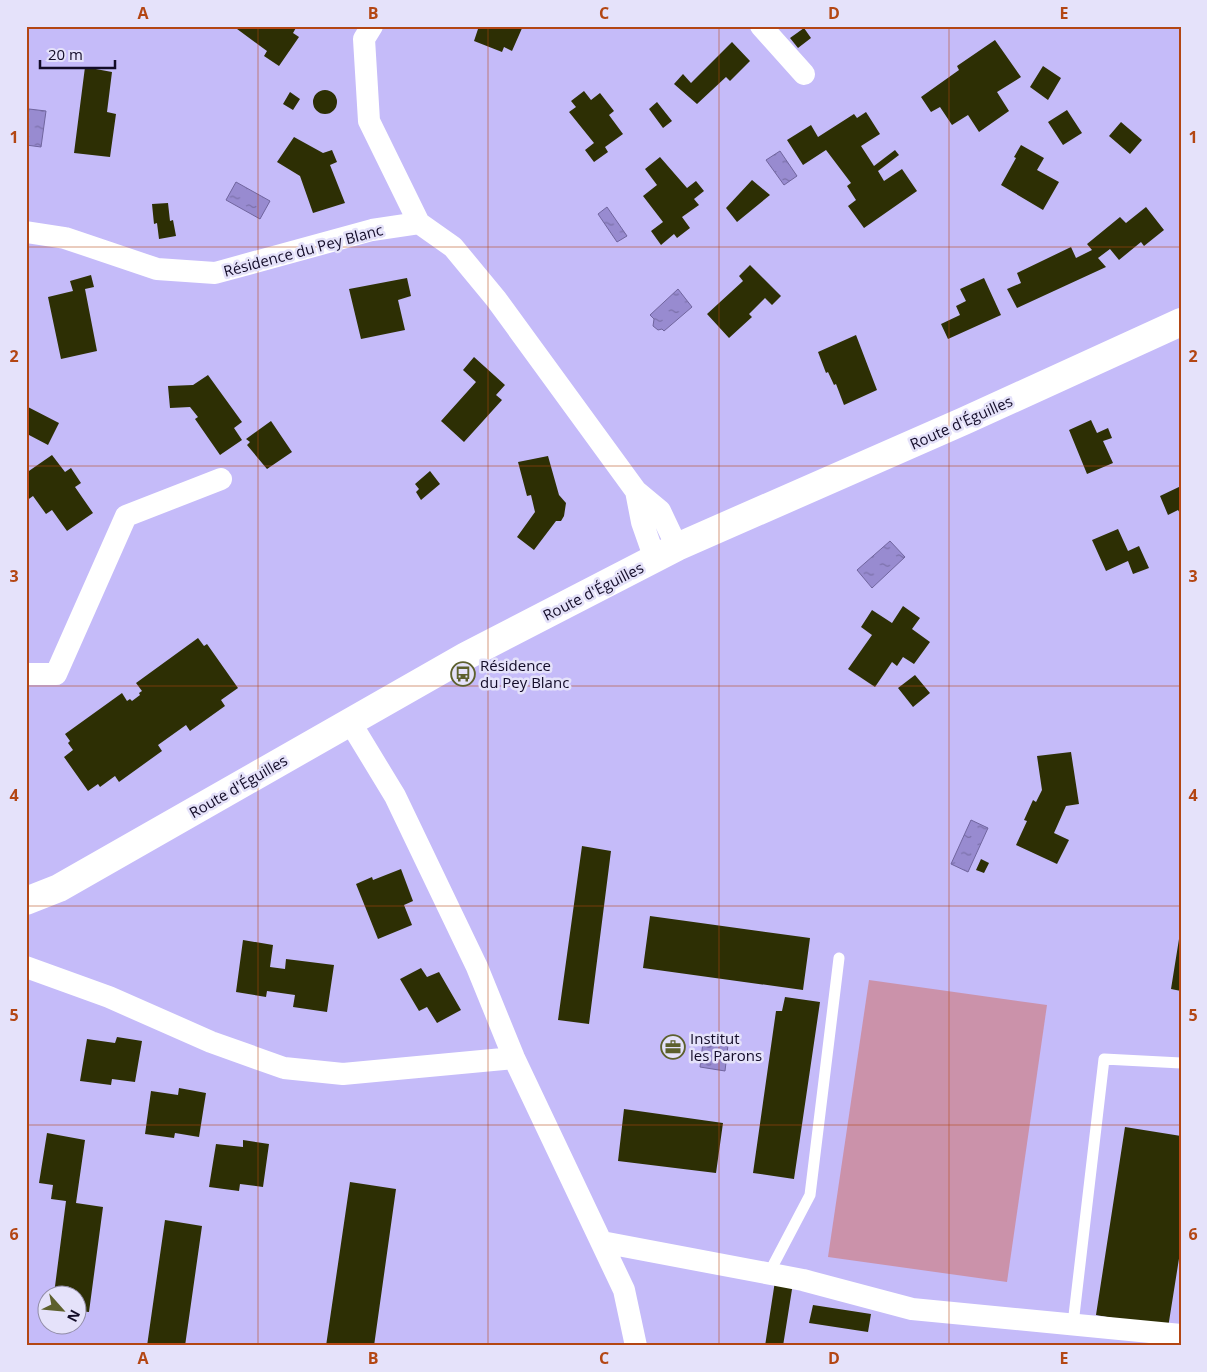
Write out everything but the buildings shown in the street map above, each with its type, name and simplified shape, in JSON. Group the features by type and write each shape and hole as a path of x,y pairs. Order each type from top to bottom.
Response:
{"street":[{"path":"372,26 364,38 369,121 419,223 453,247 496,299 636,491 642,522 666,553"},
{"path":"761,26 804,74"},
{"name":"Résidence du Pey Blanc","path":"26,232 65,238 157,268 215,273 372,230 419,223"},
{"name":"Route d'Éguilles","path":"26,900 59,888 466,656 666,553 964,421 1181,322"},
{"path":"26,674 56,674 126,516 221,478"},
{"path":"350,722 395,796 477,967 514,1058 624,1290 636,1346"},
{"path":"26,968 110,997 211,1042 284,1068 343,1074 514,1058"},
{"path":"602,1242 803,1280 912,1309 1181,1335"}],"lane":[{"path":"769,1273 810,1195 839,958"},
{"path":"1072,1324 1104,1059 1181,1063"}],"shaded area":[{"path":"869,980 1047,1005 1007,1282 828,1257"}],"water":[{"path":"29,109 46,111 41,147 26,145"},
{"path":"780,151 797,176 784,185 766,160"},
{"path":"236,182 270,201 260,219 226,200"},
{"path":"607,207 627,236 617,242 598,214"},
{"path":"678,289 692,307 664,331 662,329 658,330 653,326 654,319 650,315"},
{"path":"890,541 905,557 872,588 857,570"},
{"path":"971,820 988,828 968,872 951,864"},
{"path":"703,1042 728,1045 725,1071 700,1067"}],"place":[{"name":"Résidence du Pey Blanc","path":"463,674"},
{"name":"Institut les Parons","path":"673,1047"}]}
